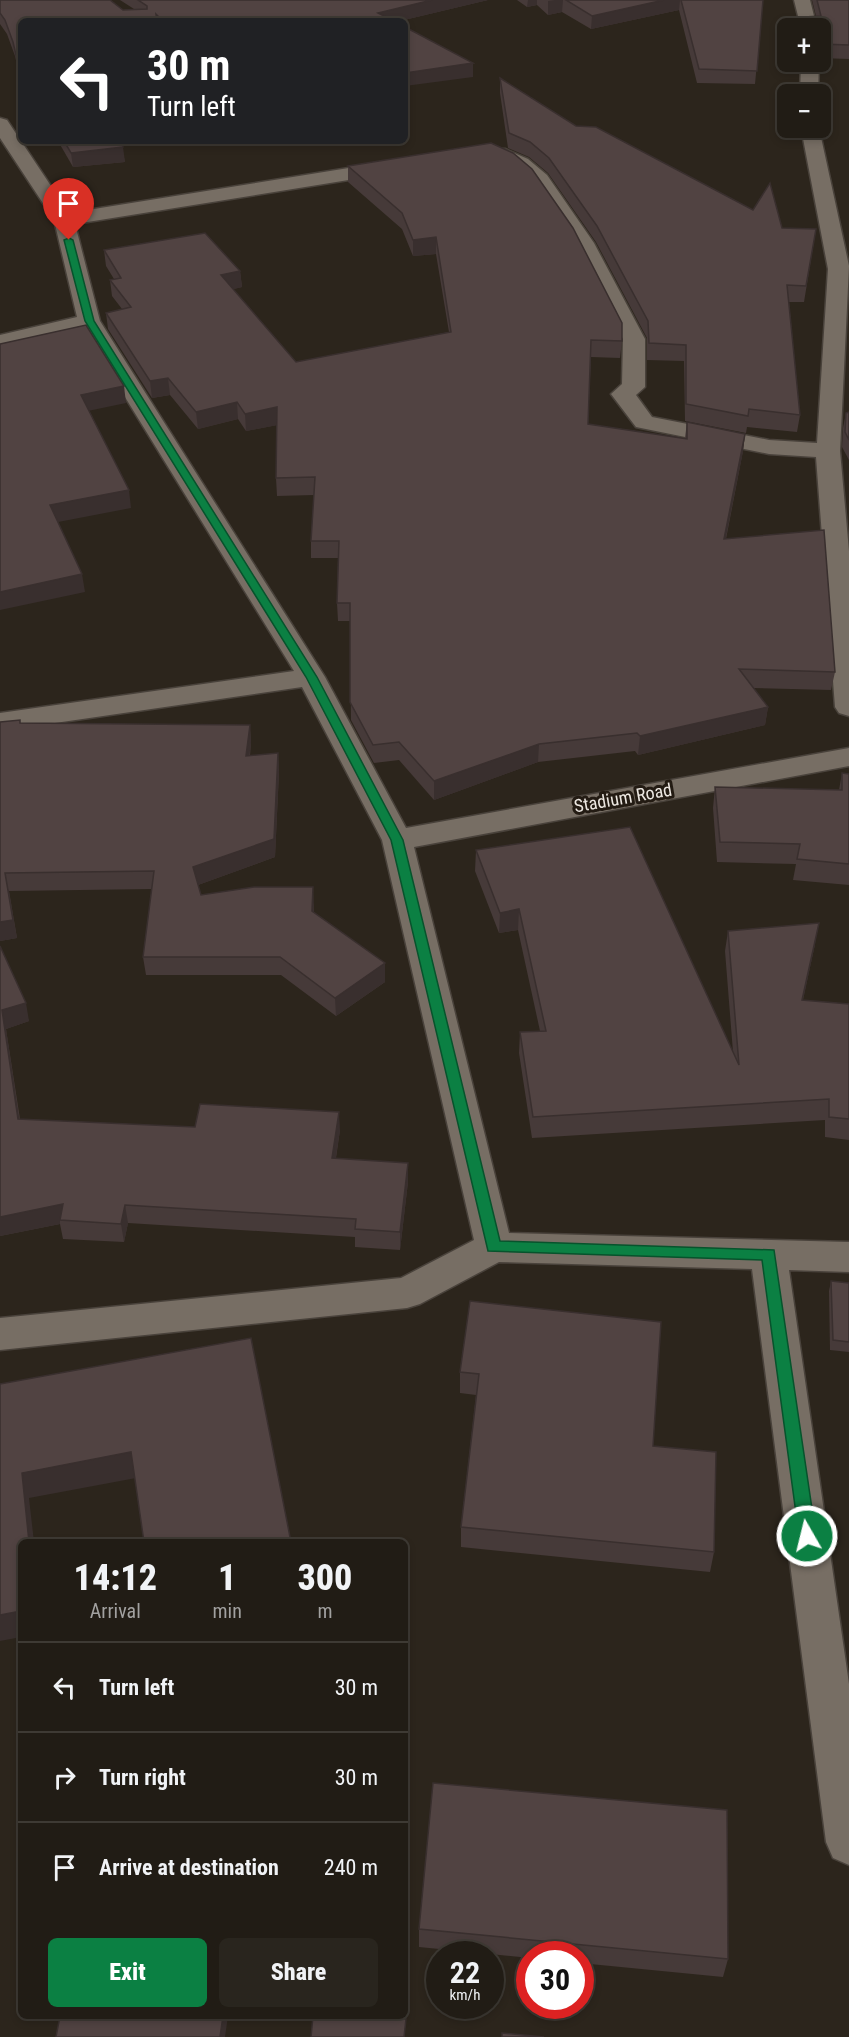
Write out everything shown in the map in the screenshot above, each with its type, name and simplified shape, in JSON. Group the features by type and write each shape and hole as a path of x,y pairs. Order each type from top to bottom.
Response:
{"street":[{"path":"802,0 806,18"},
{"path":"0,124 64,220 89,321 311,677 397,840 494,1247"},
{"path":"812,138 839,269 828,451 849,707"},
{"path":"482,152 493,150 521,163 540,179 584,243 634,339 633,387 623,394 644,422 769,447 828,451"},
{"path":"64,220 415,163"},
{"path":"0,342 89,321"},
{"path":"0,722 311,677"},
{"name":"Stadium Road","path":"397,840 849,757"},
{"path":"0,1334 407,1293 494,1247 849,1257"},
{"path":"768,1254 849,1842"}],"building":[{"path":"0,0 110,0 123,10 147,9 147,6 138,0 432,0 378,13 388,18 160,18 156,14 157,18 18,18 18,64 13,42 0,13"},
{"path":"566,0 664,0 592,16"},
{"path":"681,0 763,0 757,71 699,69"},
{"path":"817,0 849,0 849,45 831,44 831,18 805,17 821,16"},
{"path":"408,29 473,63 408,73"},
{"path":"500,78 576,126 596,127 753,210 770,183 782,228 816,229 806,286 787,285 800,415 749,409 748,416 686,404 686,345 649,343 648,321 597,226 549,158 530,142 509,133"},
{"path":"491,143 513,153 532,169 573,228 622,323 622,341 591,340 588,424 687,439 687,422 745,434 724,539 824,530 835,672 739,669 768,707 640,736 637,733 539,744 434,781 399,742 373,745 350,702 350,603 337,603 339,541 311,541 315,477 276,478 277,407 245,414 237,402 196,412 168,378 150,381 106,313 131,307 110,280 121,278 104,250 205,233 240,271 221,275 296,362 451,332 436,237 413,240 402,213 348,166"},
{"path":"66,144 122,144 123,147 71,153"},
{"path":"86,325 124,386 81,395 129,490 50,505 82,574 0,592 0,344"},
{"path":"849,412 849,440 845,432 846,413"},
{"path":"20,720 20,723 250,725 246,756 278,753 274,839 193,867 201,895 254,887 313,887 312,911 385,963 335,998 280,957 143,957 154,871 5,873 13,920 0,922 0,722"},
{"path":"842,773 849,774 849,864 797,859 800,844 720,842 715,787 842,790"},
{"path":"630,827 739,1065 728,931 819,923 802,1000 849,1004 849,1119 829,1117 829,1099 533,1117 520,1032 546,1031 519,909 500,913 476,850"},
{"path":"0,946 26,1003 2,1010 18,1119 195,1127 200,1104 339,1112 332,1158 408,1163 400,1232 355,1229 356,1219 125,1205 121,1224 60,1220 63,1204 0,1217"},
{"path":"831,1281 849,1283 849,1342 833,1340"},
{"path":"470,1301 661,1322 653,1446 716,1452 714,1552 461,1527 479,1374 460,1372"},
{"path":"251,1338 290,1539 144,1539 131,1452 22,1473 29,1539 18,1539 18,1612 0,1615 0,1384"},
{"path":"433,1783 727,1810 728,1959 594,1946 594,1941 543,1941 419,1929"},
{"path":"59,2019 223,2019 220,2037 56,2037"},
{"path":"313,2019 406,2019 404,2037 311,2037"},
{"path":"502,2033 544,2037 502,2037"}],"route":[{"path":"69,240 89,321 311,677 397,840 494,1247 768,1254 807,1536"}]}
